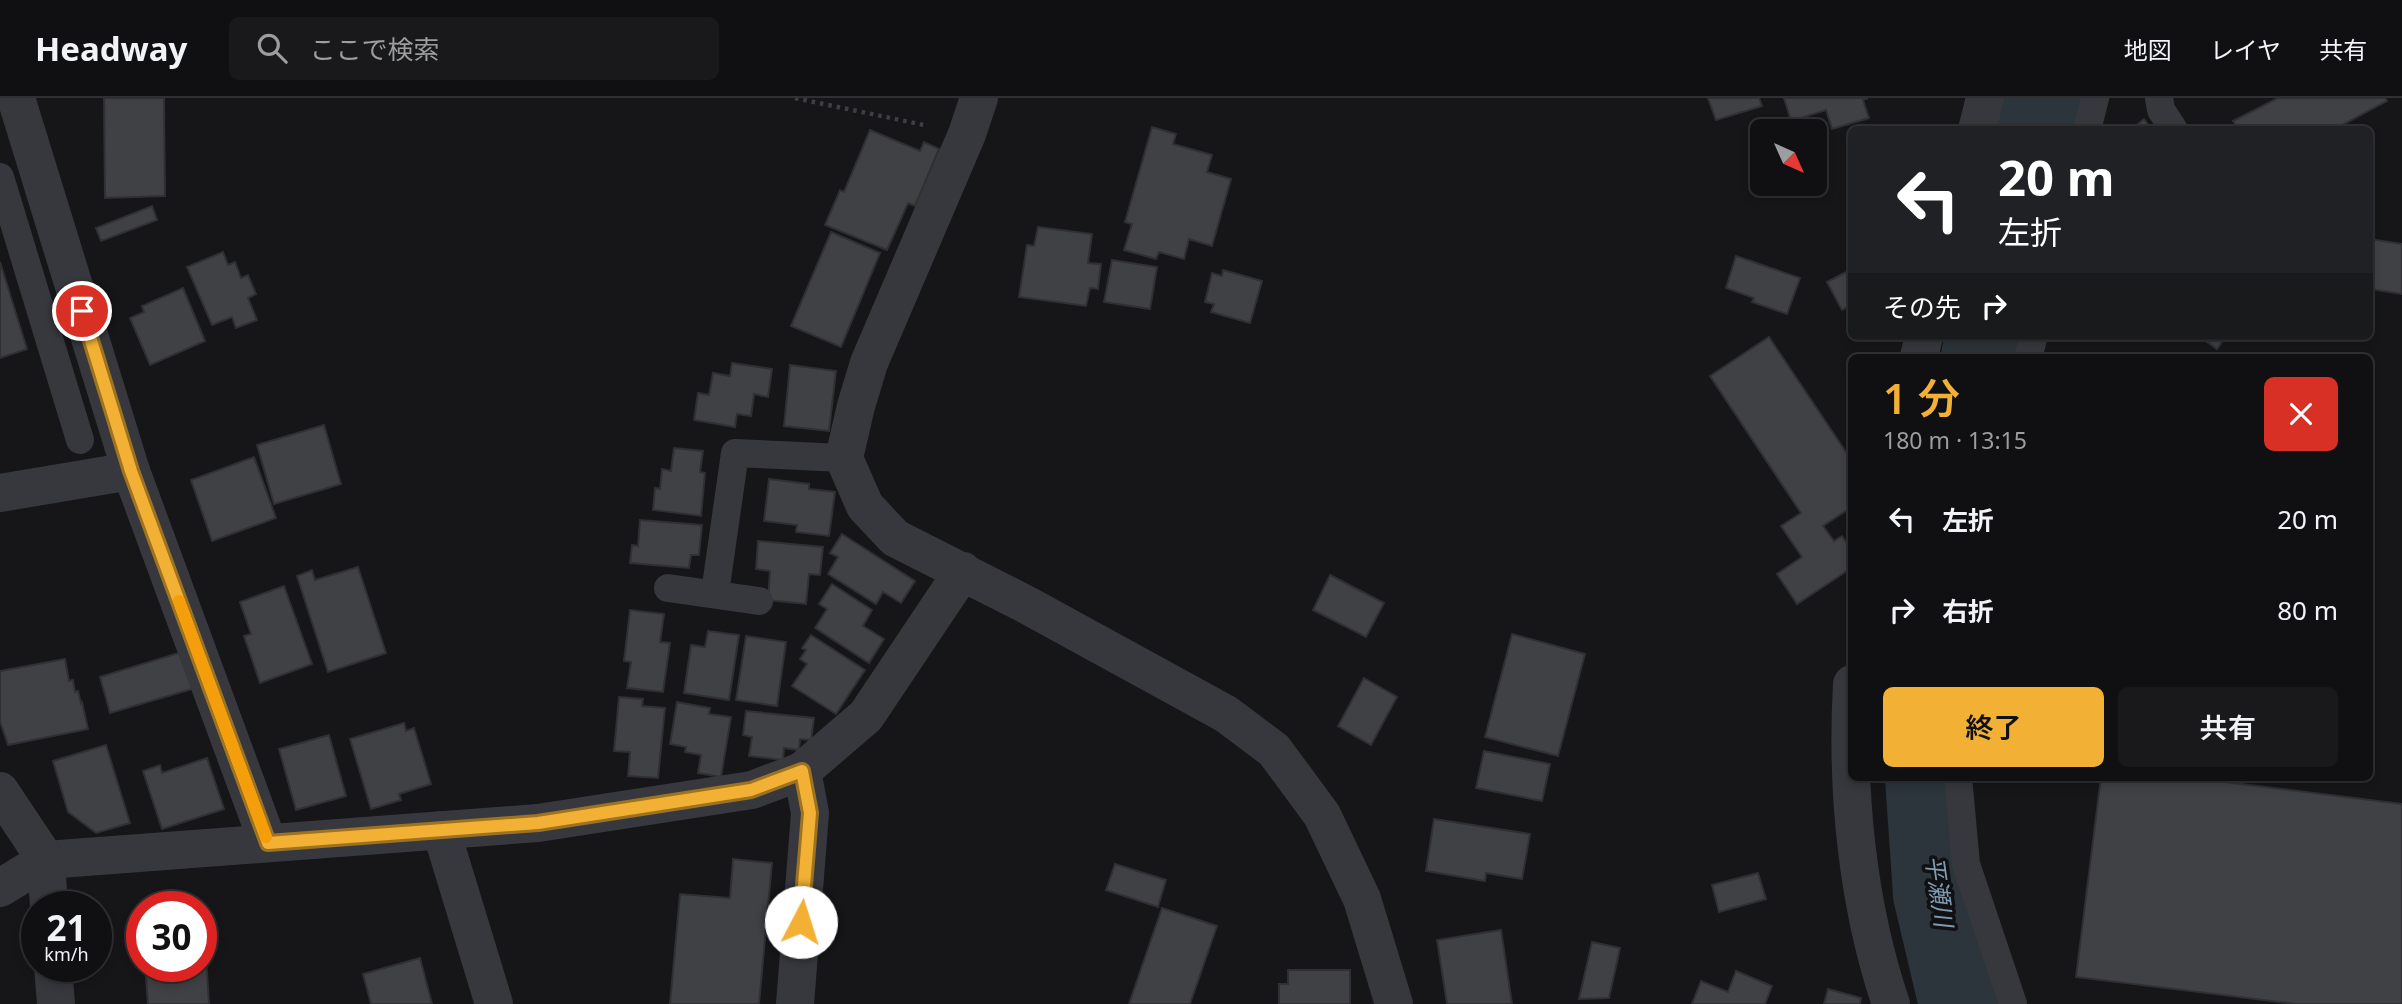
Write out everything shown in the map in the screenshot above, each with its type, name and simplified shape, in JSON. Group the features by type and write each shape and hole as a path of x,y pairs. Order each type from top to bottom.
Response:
{"street":[{"path":"16,98 131,471 268,843"},
{"path":"979,98 967,134 869,363 844,458 866,506 895,538 1226,714 1274,750 1322,815 1356,887 1394,1004"},
{"path":"1978,126 1986,98"},
{"path":"0,493 131,471"},
{"path":"0,888 46,860 538,823 751,790 802,771 866,716 963,572"},
{"path":"795,1004 810,813 802,771"},
{"path":"1852,781 1854,823 1870,928 1898,1000"},
{"path":"0,791 46,860 49,891"},
{"path":"441,830 494,1004"},
{"path":"54,982 56,1004"}],"lane":[{"path":"2091,113 2120,98"},
{"path":"2159,98 2161,110 2171,126"},
{"path":"0,177 80,440"},
{"path":"715,593 735,453 844,458"},
{"path":"668,588 759,601"},
{"path":"1958,781 1966,864 2013,1004"}],"path":[{"path":"794,98 967,134"}],"building":[{"path":"104,98 164,98 165,196 105,198"},
{"path":"1708,98 1759,98 1762,106 1716,120"},
{"path":"1784,98 1868,98 1863,100 1869,118 1832,129 1826,110 1790,119"},
{"path":"2278,98 2385,98 2387,101 2340,126 2236,126 2233,121"},
{"path":"2144,119 2149,126 2136,126"},
{"path":"1152,127 1176,134 1173,144 1212,155 1207,172 1231,179 1212,246 1189,239 1184,259 1159,252 1156,259 1124,250 1132,224 1125,222"},
{"path":"870,130 920,151 924,142 939,149 915,206 908,203 887,250 825,225 840,190 844,192"},
{"path":"152,206 157,220 101,241 96,228"},
{"path":"1038,227 1092,234 1088,263 1101,264 1098,289 1090,288 1086,306 1019,297 1027,245 1034,246"},
{"path":"831,232 880,253 841,347 791,326"},
{"path":"2373,239 2402,244 2402,294 2373,289"},
{"path":"223,252 228,265 235,262 241,278 248,275 256,294 248,298 257,320 236,328 232,317 212,325 187,267"},
{"path":"1736,256 1800,278 1787,314 1752,302 1754,298 1726,288"},
{"path":"1112,260 1157,267 1150,309 1104,302"},
{"path":"0,262 27,349 0,358"},
{"path":"1223,270 1262,281 1250,323 1211,312 1214,304 1205,302 1212,273 1222,276"},
{"path":"1848,271 1848,307 1842,310 1827,282"},
{"path":"183,288 205,341 150,365 130,318 144,312 142,306"},
{"path":"1769,337 1848,455 1848,510 1823,526 1834,541 1842,536 1848,545 1847,571 1797,604 1777,574 1802,557 1781,526 1801,513 1710,376"},
{"path":"2205,340 2223,340 2217,349"},
{"path":"732,363 772,369 768,397 754,394 751,416 737,414 735,427 694,420 698,393 709,395 713,373 730,376"},
{"path":"790,365 836,371 829,431 784,426"},
{"path":"324,425 341,484 274,504 257,445"},
{"path":"674,448 703,451 700,472 705,473 701,516 653,510 655,488 660,489 662,469 671,471"},
{"path":"254,457 276,518 212,541 191,480"},
{"path":"769,479 809,484 809,489 835,492 829,536 796,532 797,525 764,521"},
{"path":"640,520 702,525 699,555 691,555 689,568 630,563 632,545 638,546"},
{"path":"842,534 915,581 901,603 883,592 876,604 828,574 838,557 830,553"},
{"path":"758,541 823,547 820,575 809,574 806,604 768,600 770,571 756,569"},
{"path":"358,567 386,653 328,672 297,576 312,570 315,580"},
{"path":"1330,575 1384,603 1366,637 1313,610"},
{"path":"832,584 872,610 863,626 884,639 869,663 815,628 827,609 819,604"},
{"path":"284,586 312,664 260,683 244,636 251,634 240,602"},
{"path":"630,610 664,614 660,642 670,643 663,692 627,688 631,662 624,661"},
{"path":"708,631 739,635 729,700 684,693 691,645 705,647"},
{"path":"1512,634 1585,654 1558,756 1485,737"},
{"path":"811,635 865,670 836,714 792,686 807,664 800,659 806,650 802,648"},
{"path":"746,636 786,642 777,706 736,700"},
{"path":"182,652 192,689 110,713 100,677"},
{"path":"65,659 69,681 73,680 75,692 78,691 88,729 8,745 0,721 0,671"},
{"path":"1364,678 1397,697 1371,745 1338,726"},
{"path":"619,697 643,699 642,706 665,708 658,778 628,776 630,752 614,751"},
{"path":"677,702 710,708 709,714 731,717 721,777 698,773 701,755 685,752 686,747 670,744"},
{"path":"746,711 814,718 811,740 800,739 799,750 784,748 783,760 749,756 752,737 743,735"},
{"path":"404,723 406,731 414,728 431,784 399,794 401,800 371,809 350,739"},
{"path":"329,735 346,796 296,810 279,749"},
{"path":"106,745 130,823 96,833 68,812 53,761"},
{"path":"1484,751 1550,764 1542,801 1476,788"},
{"path":"207,758 224,809 162,829 143,771 160,765 162,773"},
{"path":"2100,781 2217,781 2402,804 2402,1004 2296,1004 2076,977"},
{"path":"1434,819 1530,834 1522,879 1486,873 1485,881 1426,871"},
{"path":"733,859 772,863 759,1004 670,1004 680,894 730,898"},
{"path":"1115,864 1166,880 1158,907 1106,890"},
{"path":"1758,873 1766,899 1719,912 1712,885"},
{"path":"1162,908 1217,926 1190,1004 1129,1004"},
{"path":"1501,930 1512,1004 1447,1004 1437,940"},
{"path":"1592,942 1620,948 1609,998 1579,999"},
{"path":"420,958 432,1004 371,1004 363,974"},
{"path":"1288,970 1350,970 1350,1004 1279,1004 1279,984 1288,984"},
{"path":"1736,971 1772,986 1765,1004 1692,1004 1701,981 1728,992"},
{"path":"146,982 208,982 209,1004 148,1004"},
{"path":"1828,989 1861,998 1860,1004 1824,1004"}],"waterway":[{"name":"平瀬川","path":"2039,126 2046,98"},
{"name":"平瀬川","path":"1985,354 1988,340"},
{"name":"平瀬川","path":"1928,781 1936,894 1962,1004"}],"slow traffic":[{"path":"179,601 266,837"}],"route":[{"path":"82,311 131,471 268,843 538,823 751,790 802,771 810,813 801,922"}]}
